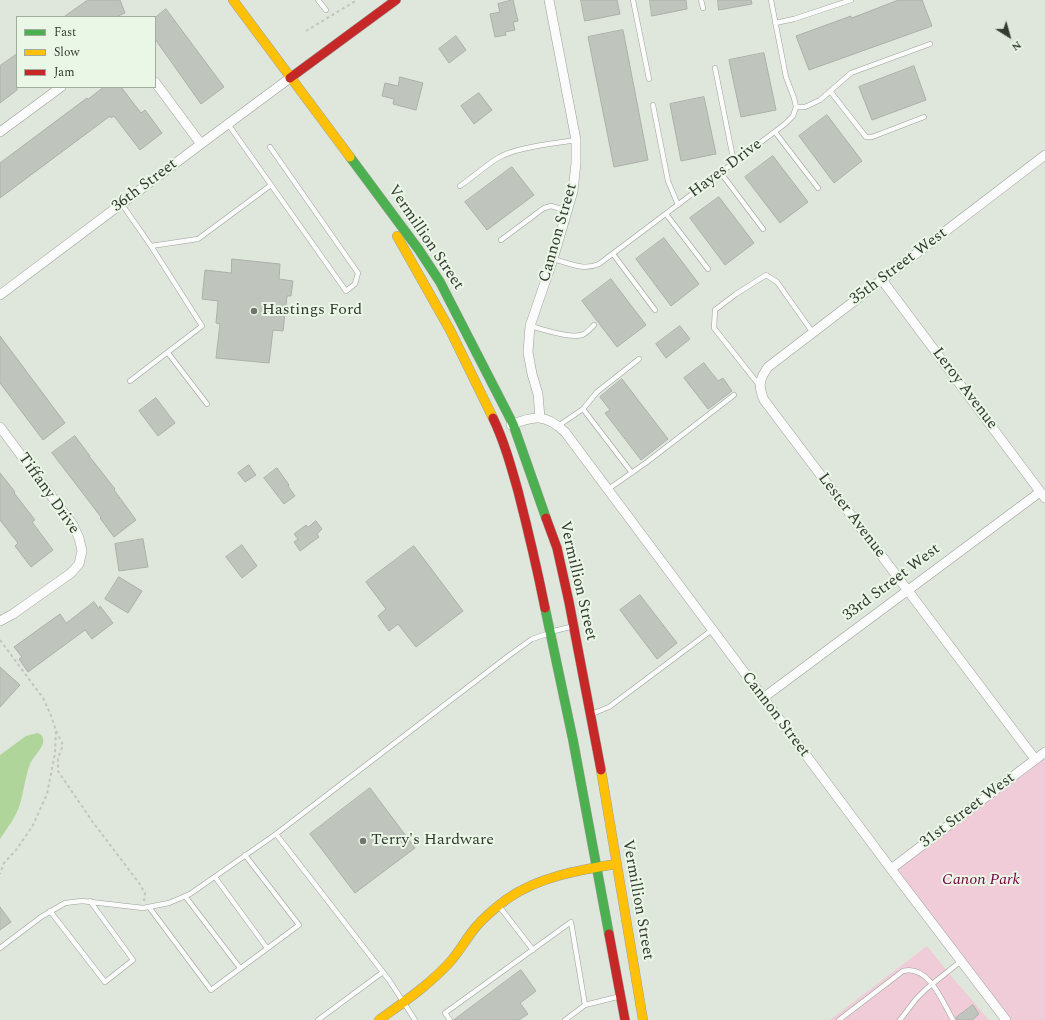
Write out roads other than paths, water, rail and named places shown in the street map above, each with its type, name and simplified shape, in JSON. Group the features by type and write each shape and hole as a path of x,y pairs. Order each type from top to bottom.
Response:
{"main road":[{"name":"Vermillion Street","path":"233,0 419,250 440,282 513,424 557,548 569,602 643,1020"},
{"path":"290,78 396,0"},
{"name":"Vermillion Street","path":"358,169 450,330 499,430 532,544 551,632 573,740 625,1020"},
{"path":"379,1020 433,979 450,962 478,923 498,905 518,892 547,879 596,867 616,864"}],"street":[{"name":"Cannon Street","path":"549,0 576,140 576,163 573,191 568,211 530,326 528,352 532,374 538,394 540,418 550,420 565,432 890,869 1006,1020"},
{"name":"36th Street","path":"0,295 290,78"},
{"path":"156,83 200,144"},
{"path":"0,132 60,88"},
{"name":"35th Street West","path":"760,385 761,376 768,367 1045,155"},
{"name":"Leroy Avenue","path":"882,280 1042,495"},
{"name":"Lester Avenue","path":"760,385 764,400 1035,760"},
{"path":"499,430 529,418 540,418"},
{"name":"Tiffany Drive","path":"0,427 73,525 79,538 82,551 79,564 71,573 13,614 0,621"},
{"name":"33rd Street West","path":"762,698 1042,495"},
{"name":"31st Street West","path":"890,869 1045,752"}],"lane":[{"path":"318,0 326,10"},
{"path":"633,0 648,79"},
{"path":"702,0 703,8"},
{"path":"771,0 786,77 796,107 805,107 820,100 851,73 930,44"},
{"path":"775,23 794,19 840,2 851,0"},
{"path":"715,68 734,163"},
{"path":"830,91 866,137 872,137 924,117"},
{"path":"653,105 668,182 678,205"},
{"name":"Hayes Drive","path":"553,259 582,267 592,267 599,264 775,132 793,116 796,107"},
{"path":"228,124 346,291 355,284 358,273 270,147"},
{"path":"775,132 818,188"},
{"path":"460,186 498,158 517,151 576,140"},
{"path":"721,173 763,229"},
{"path":"151,246 198,239 271,185"},
{"path":"121,203 151,246 202,326 130,382"},
{"path":"501,240 544,208 551,206 568,211"},
{"path":"666,214 708,269"},
{"path":"613,254 655,310"},
{"path":"760,385 714,328 716,310 736,294 766,275 777,282 813,333"},
{"path":"530,326 577,336 584,334 594,325"},
{"path":"168,353 207,404"},
{"path":"558,426 583,409 597,392 640,360"},
{"path":"608,490 734,395"},
{"path":"583,409 632,473"},
{"path":"0,948 50,910 65,903 82,900 143,908 169,903 185,896 276,834 532,639 573,626"},
{"path":"590,714 609,707 712,630"},
{"path":"276,834 383,972 403,1003 414,1016 415,1020"},
{"path":"148,907 211,990 299,924 245,855"},
{"path":"215,877 267,948"},
{"path":"185,896 240,968"},
{"path":"50,910 105,982 133,960 90,901"},
{"path":"498,905 533,950"},
{"path":"450,1020 445,1013 571,922 585,1005"},
{"path":"900,1020 916,999 961,961"},
{"path":"839,1020 903,971 909,970 916,971 932,984 953,1020"},
{"path":"318,1020 383,972"},
{"path":"564,1020 585,1005 621,996"}],"place":[{"name":"Hastings Ford","path":"254,311"},
{"name":"Terry's Hardware","path":"363,841"}],"park label":[{"name":"Canon Park","path":"981,881"}]}
